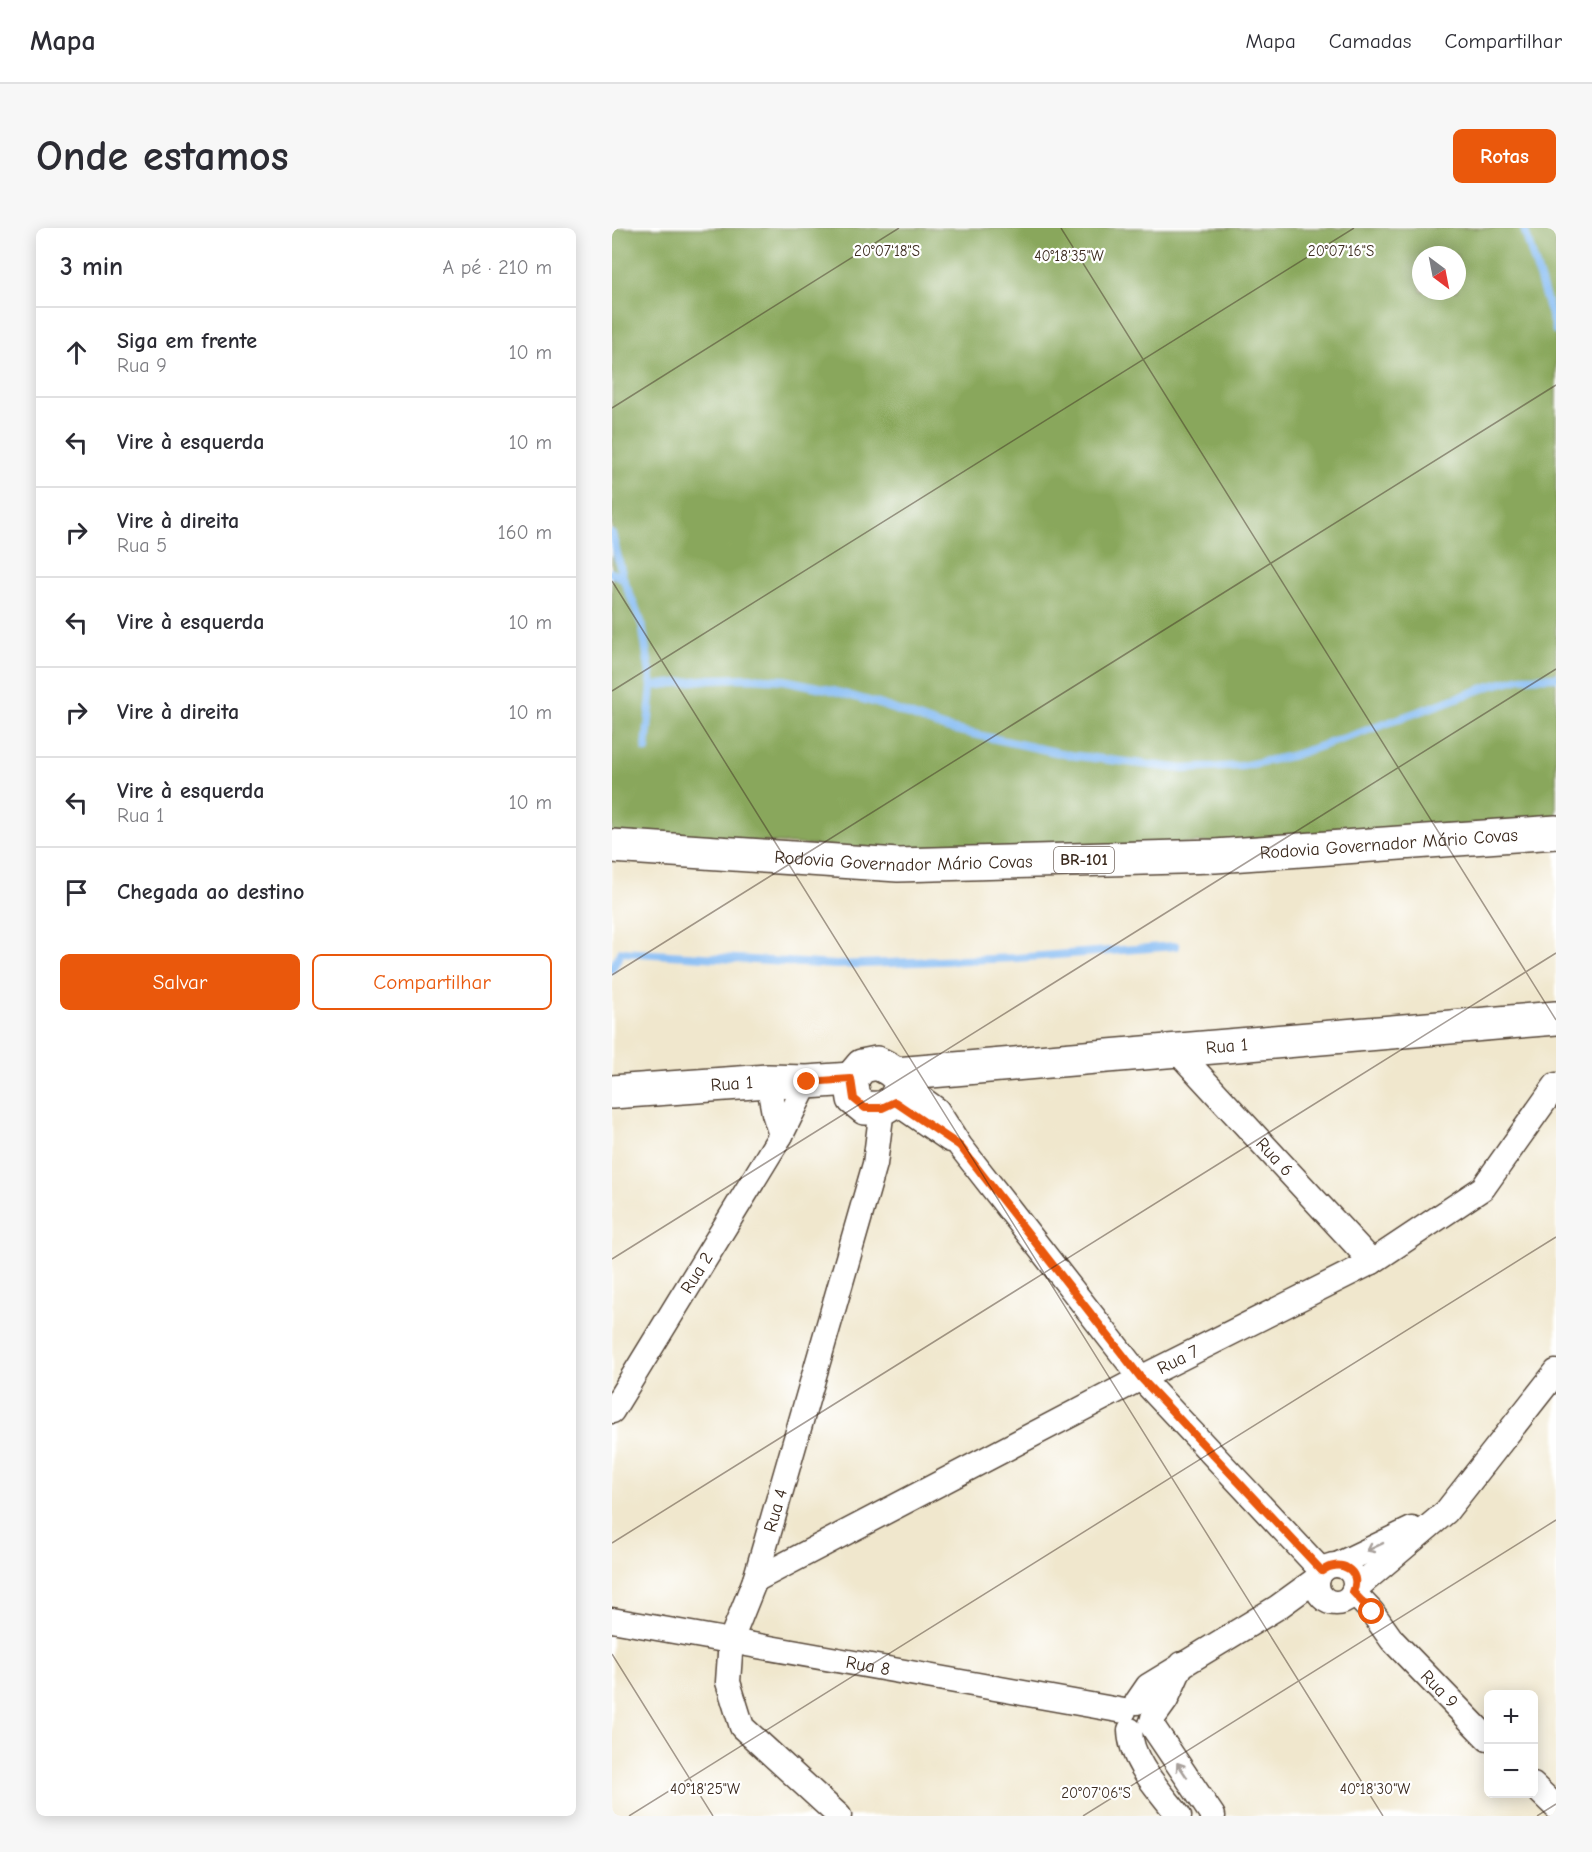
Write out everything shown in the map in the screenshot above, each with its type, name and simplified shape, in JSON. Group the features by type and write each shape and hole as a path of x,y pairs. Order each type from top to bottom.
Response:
{"street":[{"name":"Rodovia Governador Mário Covas","path":"612,846 898,865 1215,856 1556,832"},
{"name":"Rua 1","path":"888,1095 1178,1051 1556,1018"},
{"name":"Rua 6","path":"1178,1051 1372,1262"},
{"path":"878,1063 888,1095 854,1099 851,1079 862,1066 878,1063"},
{"name":"Rua 1","path":"612,1092 768,1081 807,1082 851,1079"},
{"path":"768,1081 781,1135"},
{"name":"Rua 2","path":"612,1411 781,1135 807,1082"},
{"name":"Rua 7","path":"755,1580 1141,1378 1372,1262 1483,1188 1556,1085"},
{"name":"Rua 9","path":"888,1095 960,1146 1141,1378 1336,1585 1365,1624 1392,1641 1484,1735"},
{"name":"Rua 4","path":"839,1816 742,1727 728,1682 731,1640 755,1580 875,1164 888,1095"},
{"path":"1179,1816 1136,1758 1130,1742 1139,1717 1166,1700 1182,1664 1278,1607 1336,1585 1446,1512 1556,1372"},
{"name":"Rua 8","path":"612,1620 731,1640 1139,1717"},
{"path":"1139,1717 1213,1816"},
{"path":"1538,1790 1555,1806"}],"green space":[{"path":"612,228 1556,228 1556,830 983,851 854,848 612,833"}],"waterway":[{"path":"1524,228 1556,331"},
{"path":"612,534 623,578 642,624 652,686 646,749"},
{"path":"612,573 623,578"},
{"path":"652,686 711,679 784,680 876,703 946,728 1069,755 1183,769 1242,766 1291,756 1490,686 1521,678 1556,677"},
{"path":"612,969 621,952 836,965 1015,958 1176,946"}],"route":[{"path":"807,1082 851,1079 854,1099 865,1108 882,1108 895,1102 960,1146 1141,1378 1322,1571 1329,1566 1337,1565 1345,1567 1352,1573 1355,1580 1353,1592 1372,1612"}]}
